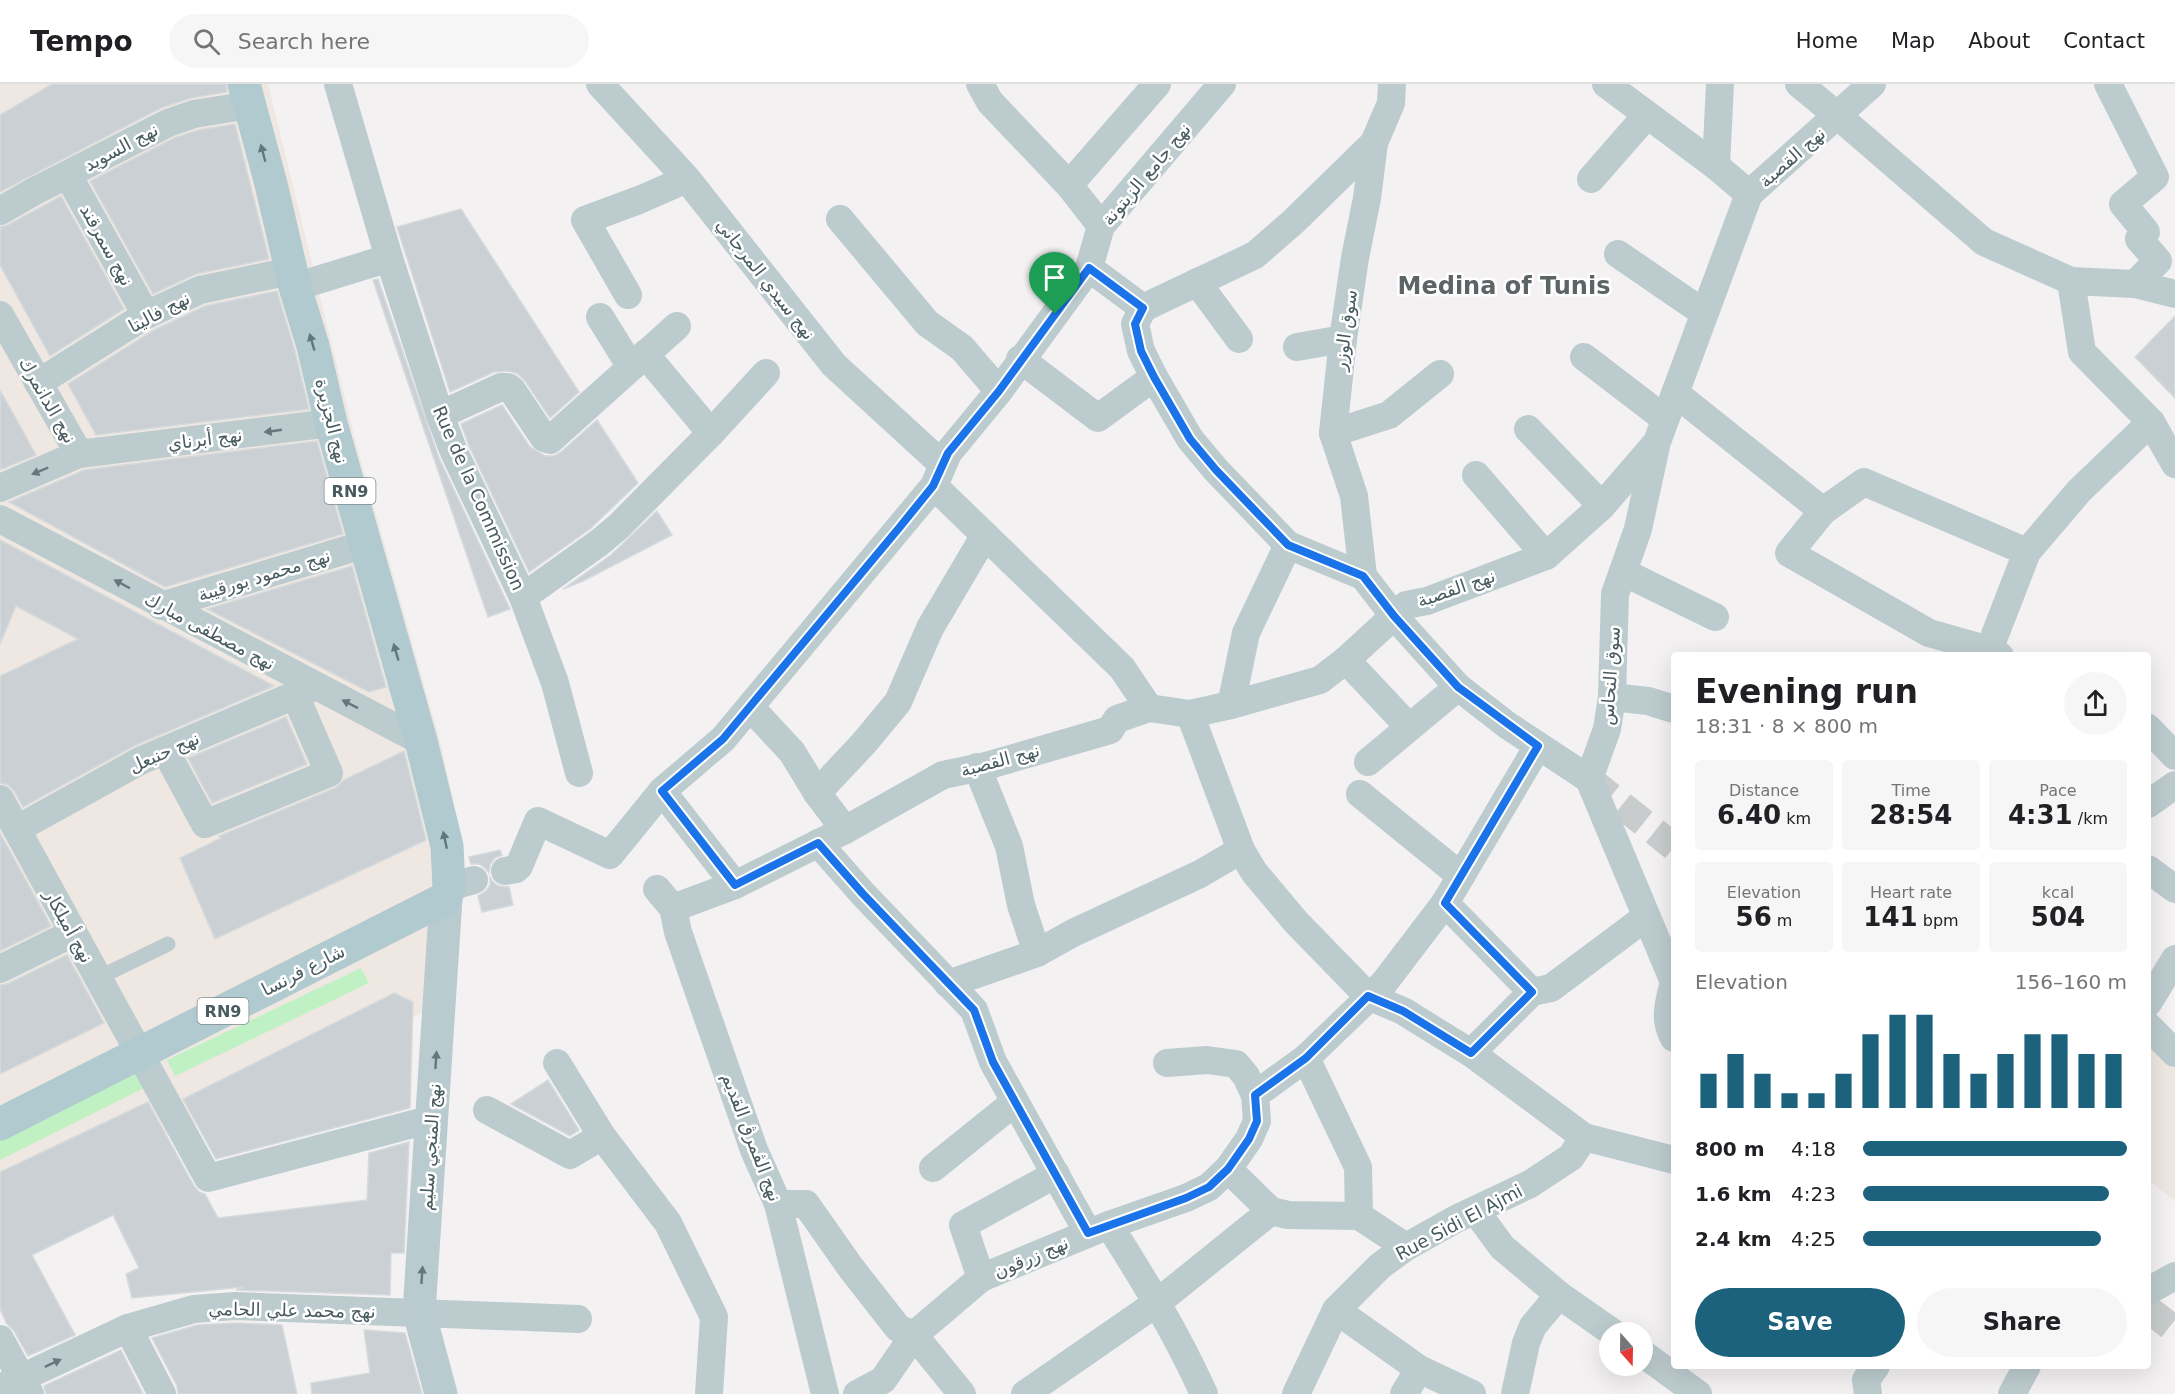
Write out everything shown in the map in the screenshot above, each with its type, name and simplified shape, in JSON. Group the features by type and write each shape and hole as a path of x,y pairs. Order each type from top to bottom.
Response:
{"main road":[{"name":"نهج الجزيرة","path":"247,95 293,279 313,345 331,423 421,741 456,888"},
{"name":"شارع فرنسا","path":"0,1124 456,888"},
{"name":"نهج المنجي سليم","path":"441,1394 419,1312 432,1119 456,888"}],"street":[{"name":"Rue de la Commission","path":"338,84 389,258 440,415 454,452 523,597 555,683 579,773"},
{"name":"نهج سيدي المرجاني","path":"600,84 687,179 834,365 938,475 985,535 1122,668 1149,708"},
{"path":"980,84 990,102 1069,185 1101,226"},
{"path":"1069,185 1157,84"},
{"name":"نهج جامع الزيتونة","path":"505,871 516,869 519,866 537,822 540,821 610,855 662,791 723,739 938,475 948,453 999,391 1020,359 1089,268 1101,226 1222,84"},
{"name":"سوق الوزر","path":"1363,576 1354,496 1333,434 1343,339 1374,143 1391,103 1392,84"},
{"path":"1606,84 1716,166 1749,194"},
{"path":"1716,166 1720,84"},
{"path":"1799,84 1984,242 2071,281 2135,284 2175,294"},
{"name":"نهج القصبة","path":"665,898 735,885 845,830 943,774 977,767 1110,730 1117,719 1149,708 1190,714 1320,680 1346,660 1406,605 1427,601 1545,556 1602,506 1666,418 1749,194 1872,84"},
{"path":"2108,84 2156,177 2123,204 2146,232 2139,239 2158,261 2135,284"},
{"name":"نهج السويد","path":"0,211 168,123 247,95"},
{"path":"1591,180 1647,115"},
{"path":"1374,143 1293,222 1255,255 1143,308 1135,324 1141,351 1190,439 1216,470 1288,545 1363,576 1394,616 1458,687 1538,746 1589,779 1671,975"},
{"name":"نهج سمرقند","path":"68,175 146,315"},
{"path":"628,295 585,220 687,179"},
{"path":"840,219 927,323 962,348 999,391"},
{"path":"1618,254 1704,313"},
{"name":"نهج فاليتا","path":"38,383 146,315 200,290 293,279 389,258"},
{"path":"1089,268 1143,308"},
{"path":"2071,281 2082,352 2151,422 2175,464"},
{"path":"1197,282 1239,339"},
{"name":"نهج الدانمرك","path":"0,315 79,454"},
{"path":"600,317 638,360 711,433"},
{"path":"440,415 501,387 508,387 544,438 550,440 677,326"},
{"path":"1297,347 1343,339"},
{"path":"1584,357 1666,418 1823,512"},
{"path":"1020,359 1098,418 1154,377"},
{"path":"523,597 612,532 711,433 766,373"},
{"path":"1333,434 1389,416 1440,374"},
{"name":"سوق النحاس","path":"1589,779 1607,729 1612,697 1615,594 1638,529 1666,418"},
{"path":"1994,652 2027,552 2079,491 2151,422"},
{"name":"نهج أبرناي","path":"0,488 79,454 331,423"},
{"path":"1528,429 1602,506"},
{"path":"1476,475 1545,556"},
{"path":"1991,652 1929,633 1789,553 1823,512 1864,482 2027,552"},
{"name":"نهج مصطفى مبارك","path":"0,519 162,606 306,691 421,741"},
{"path":"817,793 864,743 898,702 930,628 985,535"},
{"name":"نهج محمود بورقيبة","path":"162,606 366,544"},
{"path":"1231,705 1246,633 1288,545"},
{"path":"1623,572 1715,616"},
{"path":"1346,660 1409,727"},
{"path":"1368,762 1458,687"},
{"path":"165,750 205,824 329,773 306,691"},
{"name":"نهج حنبعل","path":"17,829 140,761 306,691"},
{"path":"1612,697 1648,701 1671,708"},
{"path":"750,707 792,752 817,793 845,830"},
{"path":"1190,714 1241,850 1254,872 1296,922 1368,996 1403,1011 1471,1053 1584,1137 1671,1159"},
{"path":"2151,731 2175,756"},
{"path":"1255,1095 1306,1058 1384,982 1445,903 1538,746"},
{"path":"977,767 1009,846 1021,904 1037,953"},
{"path":"2151,802 2175,785"},
{"path":"662,791 735,885"},
{"path":"1360,794 1461,876"},
{"name":"نهج أميلكار","path":"0,799 208,1178 432,1119"},
{"path":"818,843 863,894 974,1010 993,1062 1056,1174 1158,1302 1204,1394"},
{"path":"948,984 1037,953 1073,933 1200,874 1241,850"},
{"path":"2151,871 2175,889"},
{"name":"نهج الڨمرڨ القديم","path":"665,898 754,1150 778,1204 825,1394"},
{"path":"1445,903 1532,992"},
{"path":"1471,1053 1532,992 1551,988 1646,917"},
{"path":"0,969 73,933"},
{"path":"2151,998 2175,959"},
{"path":"1671,994 1667,1010 1671,1032"},
{"path":"2151,1029 2175,1053"},
{"path":"1306,1058 1358,1167 1359,1216"},
{"name":"نهج زرقون","path":"857,1394 883,1380 914,1335 981,1278 1099,1229 1186,1198 1209,1187 1228,1169 1249,1139 1257,1121 1255,1095 1246,1076 1236,1064 1207,1059 1167,1063"},
{"path":"557,1063 602,1136 668,1223 714,1317 710,1394"},
{"path":"933,1168 1016,1102"},
{"path":"487,1110 570,1155 602,1136"},
{"name":"Rue Sidi El Ajmi","path":"1296,1394 1336,1310 1380,1266 1406,1247 1474,1210 1530,1184 1571,1157 1584,1137"},
{"path":"1228,1169 1271,1211 1288,1215 1359,1216 1406,1247"},
{"path":"981,1278 963,1225 1056,1174"},
{"path":"778,1204 806,1204 851,1268 898,1328 914,1335 962,1394"},
{"path":"1474,1210 1502,1247 1559,1295 1599,1323"},
{"path":"1025,1394 1158,1302 1271,1211"},
{"path":"2151,1289 2175,1276"},
{"path":"1515,1394 1526,1343 1533,1326 1559,1295"},
{"name":"نهج محمد علي الحامي","path":"17,1387 128,1328 194,1309 234,1306 578,1319"},
{"path":"1336,1310 1419,1369 1472,1394"},
{"path":"128,1328 162,1394"},
{"path":"0,1339 17,1387"},
{"path":"1653,1360 1692,1386"},
{"path":"1404,1394 1419,1369"},
{"path":"2012,1394 2025,1369"}],"lane":[{"path":"98,978 168,944"}],"shaded area":[{"path":"0,84 268,84 355,439 442,748 464,853 449,1000 0,1218"},
{"path":"2151,1029 2175,1053 2175,1201 2151,1182"}],"green space":[{"path":"361,968 369,983 175,1076 167,1060"},
{"path":"137,1065 148,1086 0,1160 0,1133"}],"building":[{"path":"52,84 226,84 227,92 191,98 161,108 0,192 0,115"},
{"path":"235,124 269,259 196,274 153,294 90,181 174,138 198,130"},
{"path":"61,196 124,309 50,356 0,265 0,227 8,225"},
{"path":"461,209 579,392 550,418 525,381 518,374 509,371 494,372 450,392 397,227"},
{"path":"378,279 439,458 510,609 488,617 373,280"},
{"path":"277,291 309,409 96,435 68,384 154,330 205,306"},
{"path":"2175,316 2175,398 2135,357"},
{"path":"0,390 36,455 0,470"},
{"path":"502,405 530,447 545,456 554,456 561,452 597,420 638,483 590,529 529,572 469,446 461,424"},
{"path":"317,441 343,534 165,587 9,502 84,470"},
{"path":"657,511 672,535 563,589 611,555"},
{"path":"0,540 274,686 134,746 23,807 14,791 8,785 0,783 0,676 78,639 16,606 0,644"},
{"path":"352,566 386,687 369,692 207,609"},
{"path":"286,717 307,764 212,803 188,758"},
{"path":"404,751 426,840 215,939 180,858 221,838 219,836 335,788 344,780"},
{"path":"0,833 51,926 0,951"},
{"path":"500,850 502,855 495,858 490,865 489,873 479,864 471,864 469,857"},
{"path":"490,877 499,886 509,887 513,905 482,912 478,896 490,885"},
{"path":"67,955 104,1023 0,1074 0,985 7,984"},
{"path":"394,993 413,1002 410,1108 216,1159 183,1099"},
{"path":"548,1080 579,1130 570,1136 511,1104"},
{"path":"148,1102 194,1186 199,1192 205,1194 218,1218 367,1200 369,1153 409,1142 404,1253 391,1253 390,1295 236,1290 243,1287 132,1298 126,1274 139,1268 113,1215 32,1255 75,1335 28,1356 0,1309 0,1172"},
{"path":"235,1323 282,1325 297,1394 178,1394 177,1386 152,1338 197,1325"},
{"path":"364,1330 405,1333 422,1394 312,1394 311,1383 370,1373"},
{"path":"121,1350 143,1394 46,1394 44,1386"}],"tunnel":[{"path":"1589,779 1671,845"},
{"path":"2151,1311 2175,1330"}],"district":[{"name":"Medina of Tunis","path":"1504,286"}],"route":[{"path":"1089,268 1143,308 1135,324 1141,351 1190,439 1216,470 1288,545 1363,576 1394,616 1458,687 1538,746 1445,903 1532,992 1471,1053 1403,1011 1368,996 1306,1058 1255,1095 1257,1121 1249,1139 1228,1169 1209,1187 1186,1198 1088,1233 993,1062 974,1010 863,894 818,843 735,885 662,791 723,739 864,570 933,486 948,453 999,391 1020,359 1055,314 1089,268"}]}
